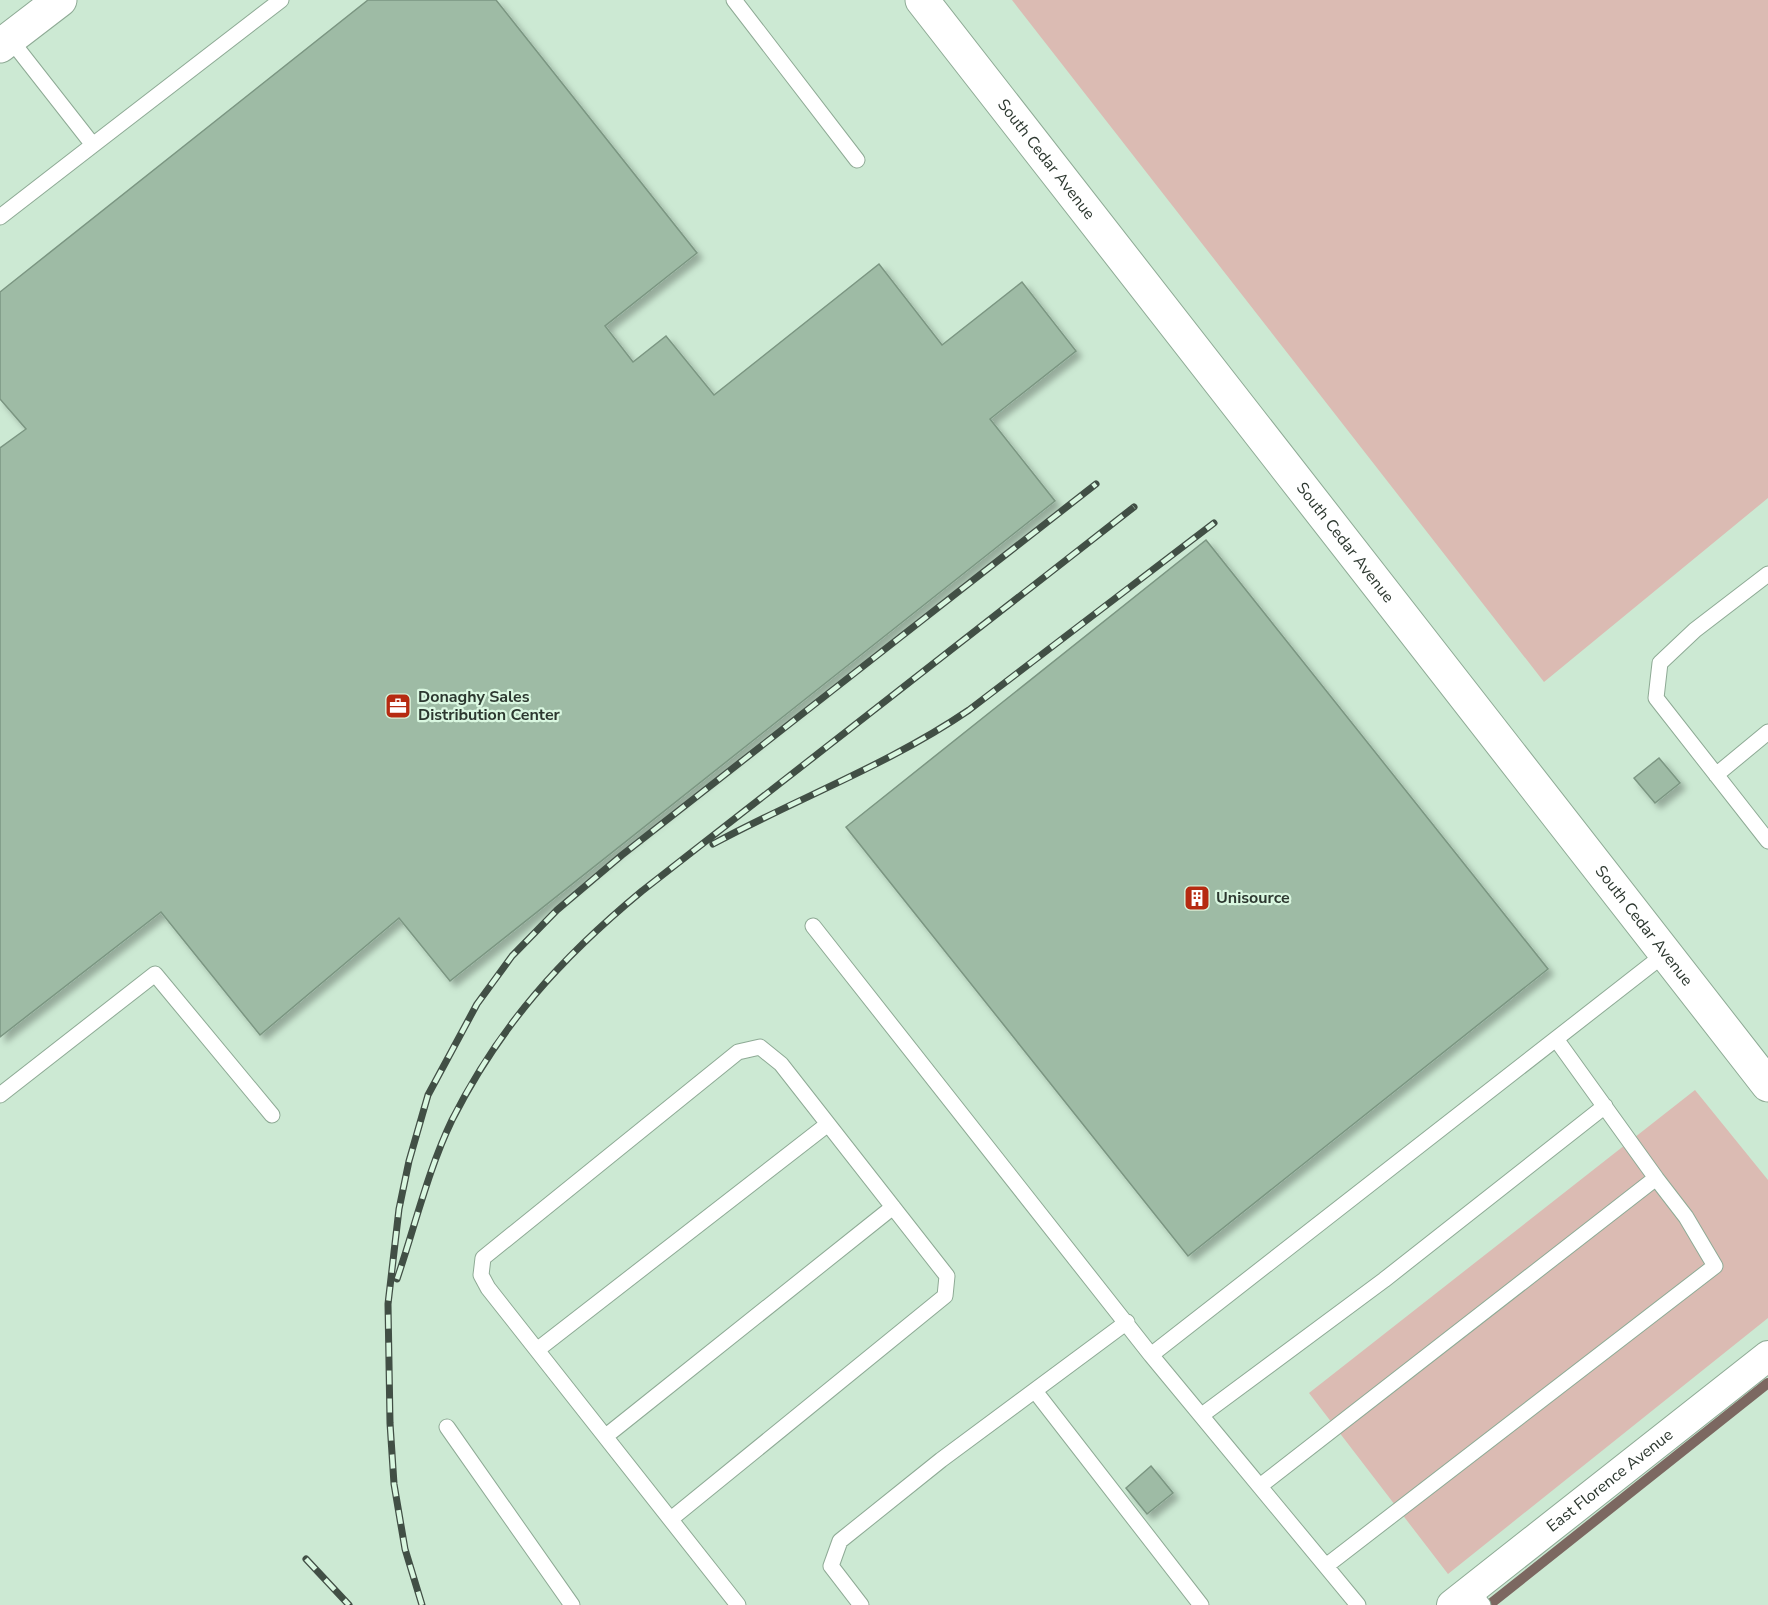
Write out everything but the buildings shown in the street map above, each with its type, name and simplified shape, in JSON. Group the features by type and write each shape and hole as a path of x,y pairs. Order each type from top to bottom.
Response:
{"main road":[{"path":"5,42 60,0"},
{"name":"South Cedar Avenue","path":"922,0 1768,1085"}],"street":[{"name":"East Florence Avenue","path":"1469,1600 1768,1356"}],"lane":[{"path":"0,217 281,0"},
{"path":"734,0 856,160"},
{"path":"5,42 93,145"},
{"path":"1768,574 1695,630 1660,663 1656,698 1768,841"},
{"path":"1716,775 1768,732"},
{"path":"813,926 1151,1355 1358,1605"},
{"path":"1151,1355 1666,953"},
{"path":"0,1095 155,974 272,1114"},
{"path":"1326,1566 1715,1266 1686,1217 1556,1039"},
{"path":"671,1519 945,1296 947,1276 781,1064 760,1047 738,1052 483,1258 481,1275 488,1288 738,1605"},
{"path":"1202,1415 1384,1280 1605,1106"},
{"path":"537,1350 828,1124"},
{"path":"1260,1486 1357,1413 1656,1178"},
{"path":"606,1437 893,1207"},
{"path":"861,1605 831,1566 840,1541 941,1460 1127,1322"},
{"path":"1035,1391 1202,1605"},
{"path":"447,1427 572,1605"}],"shaded area":[{"path":"1012,0 1768,0 1768,498 1544,682"},
{"path":"1695,1090 1768,1180 1768,1318 1448,1574 1309,1393"}],"waterway":[{"path":"1489,1605 1768,1383"}],"railway":[{"path":"422,1605 405,1549 394,1484 390,1423 388,1304 399,1209 409,1161 428,1095 477,1004 512,956 557,910 622,855 1096,484"},
{"path":"397,1279 429,1178 452,1120 512,1023 559,968 642,891 1134,507"},
{"path":"713,844 876,764 969,710 1214,523"},
{"path":"306,1559 349,1605"}],"place":[{"name":"Donaghy Sales Distribution Center","path":"398,706"},
{"name":"Unisource","path":"1197,898"}]}
